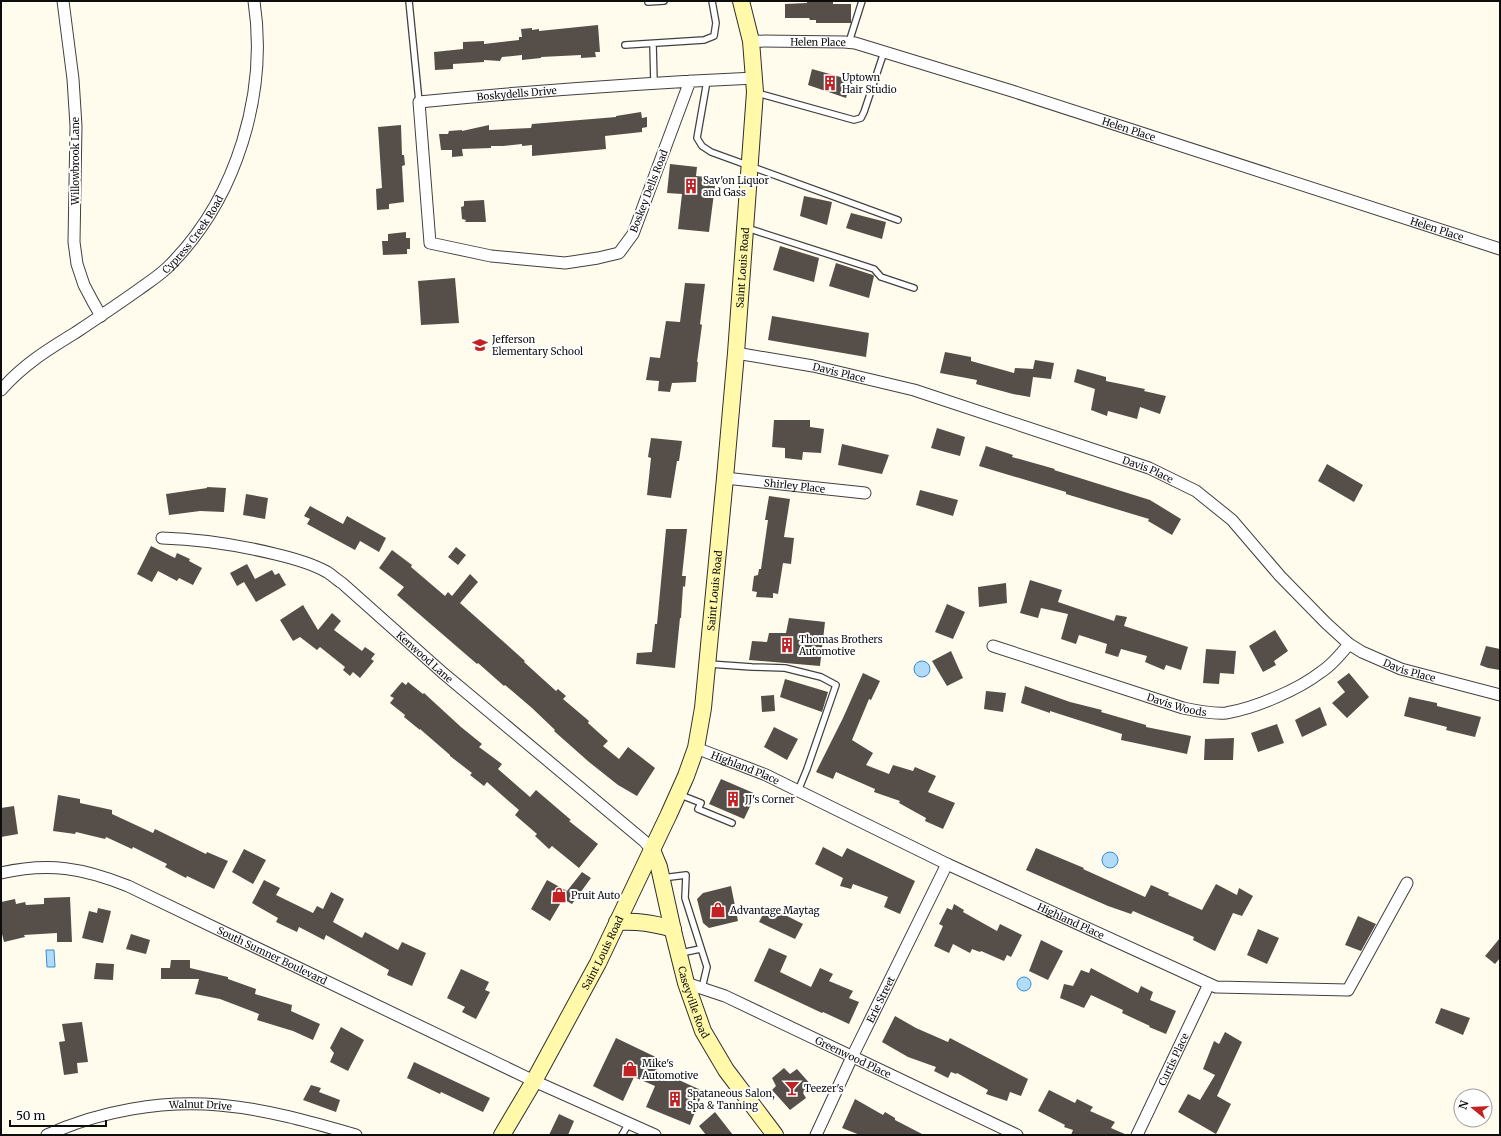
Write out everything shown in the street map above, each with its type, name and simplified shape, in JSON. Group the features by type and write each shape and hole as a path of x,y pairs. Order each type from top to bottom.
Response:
{"street":[{"name":"Willowbrook Lane","path":"63,1 73,79 76,126 74,242 77,264 84,285 102,316"},
{"name":"Cypress Creek Road","path":"1,390 18,371 34,359 102,316 139,290 170,265 192,240 207,218 223,190 238,154 252,102 257,41 254,1"},
{"name":"Saint Louis Road","path":"506,1132 598,963 678,794 696,748 703,708 725,478 736,353 755,85 751,41 741,1"},
{"name":"Helen Place","path":"751,41 848,42 1012,91 1500,249"},
{"name":"Boskydells Drive","path":"419,102 505,94 707,80 755,85"},
{"name":"Boskey Dells Road","path":"419,102 430,243 491,256 565,263 598,258 618,253 633,234 690,81"},
{"name":"Davis Place","path":"736,353 813,366 914,390 1149,468 1196,491 1232,520 1280,576 1349,644 1362,652 1402,669 1500,695"},
{"name":"Shirley Place","path":"725,478 865,493"},
{"name":"Kenwood Lane","path":"162,538 213,542 249,548 288,557 327,572 342,583 467,694 644,841 652,850"},
{"name":"Davis Woods","path":"993,646 1183,708 1202,712 1225,713 1264,703 1308,681 1326,668 1349,644"},
{"name":"Highland Place","path":"696,748 766,775 946,864 1216,987 1348,990 1407,883"},
{"name":"Caseyville Road","path":"652,850 662,878 686,983 703,1031 726,1070 775,1135"},
{"name":"Erie Street","path":"816,1135 852,1057 946,864"},
{"name":"South Sumner Boulevard","path":"1,873 30,868 75,869 122,883 534,1081 655,1135"},
{"path":"617,922 639,921 673,929"},
{"name":"Greenwood Place","path":"686,983 725,996 1017,1135"},
{"name":"Curtis Place","path":"1137,1135 1209,984"},
{"name":"Walnut Drive","path":"47,1135 77,1123 131,1109 191,1103 258,1110 301,1119 356,1135"}],"lane":[{"path":"409,1 419,102"},
{"path":"648,1 664,1"},
{"path":"625,45 704,40 714,36 716,24 712,1"},
{"path":"848,42 862,1"},
{"path":"653,44 654,83"},
{"path":"755,85 854,120 861,118 864,112 884,52"},
{"path":"707,80 697,138 702,146 711,152 750,167 774,174 898,220"},
{"path":"745,228 874,269 881,277 914,288"},
{"path":"707,664 785,668 822,677 836,685 807,769 798,790"},
{"path":"678,794 701,804 698,809 732,823"},
{"path":"662,878 686,875 685,898 700,949 707,967 702,988"},
{"path":"679,954 700,949"},
{"path":"622,1135 629,1123"}],"water":[{"path":"922,661 928,663 930,669 928,675 922,677 916,675 914,669 916,663"},
{"path":"1110,852 1116,854 1118,860 1116,866 1110,868 1104,866 1102,860 1104,854"},
{"path":"46,950 54,950 55,967 47,967"},
{"path":"1021,977 1027,977 1031,981 1031,987 1027,991 1021,991 1017,987 1017,981"}],"building":[{"path":"807,1 826,1 833,2 833,4 851,4 851,23 816,23 816,20 810,20 809,18 785,18 785,4 807,3"},
{"path":"598,25 600,52 595,52 596,57 581,58 581,55 541,57 522,60 522,55 502,57 500,61 484,60 484,62 453,64 453,69 435,70 434,52 463,49 463,42 484,41 484,44 519,40 519,37 522,37 521,29 532,28 532,30 539,29 539,31"},
{"name":"Uptown Hair Studio","path":"812,69 851,80 846,98 808,85"},
{"path":"641,112 642,118 647,117 647,127 642,128 642,132 605,136 606,149 532,156 532,145 522,146 522,144 491,146 491,148 462,149 463,156 452,157 452,150 441,150 439,134 448,134 449,131 462,131 489,125 489,130 531,128 532,124 616,117"},
{"path":"401,125 402,155 404,155 405,165 402,166 404,202 389,204 389,209 377,210 376,189 382,188 378,127"},
{"path":"670,164 697,167 696,176 716,178 709,232 678,229 682,194 667,193"},
{"path":"804,196 832,202 827,225 800,216"},
{"path":"484,200 486,222 465,222 466,220 462,219 461,207 464,206 464,201"},
{"path":"851,213 886,222 882,239 846,228"},
{"path":"406,232 406,238 410,238 410,249 407,249 407,254 383,255 382,241 388,241 388,234"},
{"path":"780,246 819,258 814,282 773,270"},
{"path":"836,263 874,276 869,298 829,286"},
{"path":"455,278 459,323 421,325 418,281"},
{"path":"685,283 705,284 700,324 702,325 696,382 672,383 670,392 658,391 659,381 646,380 650,357 660,358 666,321 680,322"},
{"path":"772,316 869,333 866,357 768,340"},
{"path":"945,352 971,357 971,361 1014,373 1015,368 1033,369 1035,360 1054,363 1051,379 1033,377 1030,397 976,384 977,380 940,373"},
{"path":"1077,369 1106,377 1106,381 1145,389 1144,391 1166,396 1160,414 1140,407 1137,419 1108,411 1107,416 1091,410 1095,389 1074,382"},
{"path":"774,420 810,420 810,427 824,429 821,453 803,452 802,460 785,458 785,448 772,447"},
{"path":"937,428 965,437 960,456 931,448"},
{"path":"651,438 682,441 671,498 647,495 651,458 648,457"},
{"path":"842,444 889,455 882,474 838,465"},
{"path":"986,446 1013,455 1012,457 1055,469 1054,470 1150,500 1181,519 1172,535 1148,521 1149,519 979,466"},
{"path":"1327,464 1363,485 1354,502 1318,481"},
{"path":"207,487 226,488 224,512 200,511 169,515 166,494"},
{"path":"920,490 958,500 953,516 916,505"},
{"path":"246,494 268,498 265,519 243,515"},
{"path":"769,496 790,499 784,537 794,538 791,564 783,563 778,594 773,593 773,598 756,597 757,592 752,591 754,576 758,575 759,569 761,569 768,520 765,520"},
{"path":"310,506 343,524 347,516 386,538 379,552 360,541 355,550 307,524 310,519 304,516"},
{"path":"666,529 687,529 682,576 686,576 685,587 683,586 675,668 636,664 637,653 652,652 655,624 657,624"},
{"path":"151,546 175,558 177,553 190,559 189,561 202,568 193,585 179,578 177,581 158,571 152,582 137,574"},
{"path":"456,547 466,555 458,565 448,557"},
{"path":"392,550 412,565 411,567 445,596 448,592 452,596 470,574 478,582 460,603 556,691 558,689 566,696 563,699 589,721 588,723 608,741 603,746 619,759 628,747 655,768 637,796 618,785 589,762 554,731 555,730 532,708 478,663 477,664 397,595 404,587 379,568"},
{"path":"247,564 255,579 272,570 275,575 279,573 286,585 256,602 244,582 237,586 230,573"},
{"path":"1030,580 1062,590 1058,602 1114,621 1116,615 1127,617 1124,626 1188,647 1181,670 1166,665 1164,670 1145,662 1147,656 1121,649 1118,657 1105,653 1107,644 1079,635 1076,644 1061,639 1068,614 1041,608 1038,618 1020,613"},
{"path":"1006,583 1007,603 979,607 978,587"},
{"path":"947,604 965,612 953,639 935,632"},
{"path":"303,605 318,630 332,613 341,621 334,630 362,651 365,647 375,654 371,659 374,661 360,678 353,672 350,676 343,670 345,667 320,647 317,650 300,637 293,641 280,620"},
{"name":"Thomas Brothers Automotive","path":"789,618 825,622 820,666 749,660 752,641 767,642 769,633 786,633"},
{"path":"1275,630 1288,651 1274,661 1276,665 1263,672 1249,646"},
{"path":"1486,646 1500,649 1500,670 1480,665"},
{"path":"1206,649 1236,651 1234,674 1220,673 1219,684 1203,683"},
{"path":"951,651 963,678 947,686 932,661"},
{"path":"863,673 880,681 871,700 869,699 852,740 873,753 866,765 889,774 893,765 913,771 915,767 936,776 928,792 955,803 943,829 925,821 926,818 899,803 900,801 874,792 875,789 836,772 833,779 816,772 843,718"},
{"path":"1349,673 1369,697 1347,718 1332,703 1345,692 1337,682"},
{"path":"785,679 828,692 822,712 780,697"},
{"path":"402,682 406,685 408,682 423,694 424,693 482,744 479,747 502,764 498,769 530,797 536,790 571,820 569,821 598,844 579,868 552,846 549,849 535,836 537,834 515,815 519,810 487,782 484,786 470,775 472,773 404,717 405,715 390,703 394,698 390,696"},
{"path":"1025,686 1070,702 1102,710 1101,712 1146,725 1146,727 1191,736 1187,754 1121,740 1122,734 1021,703"},
{"path":"986,691 1006,693 1003,712 984,709"},
{"path":"774,695 775,711 762,712 761,696"},
{"path":"1409,697 1437,703 1437,706 1481,717 1475,737 1446,730 1447,727 1404,716"},
{"path":"1320,707 1327,725 1302,737 1295,720"},
{"path":"1277,724 1284,743 1258,752 1251,733"},
{"path":"774,727 798,739 787,760 764,747"},
{"path":"1234,738 1233,760 1204,760 1205,739"},
{"name":"JJ's Corner","path":"721,779 756,794 744,819 709,804"},
{"path":"58,795 80,799 80,803 112,810 112,814 153,833 155,829 206,854 207,852 228,861 214,889 187,876 186,878 165,867 167,864 133,847 132,849 106,837 105,839 76,832 75,834 53,831"},
{"path":"14,806 18,834 1,837 1,808"},
{"path":"823,847 842,857 847,848 915,881 900,914 884,907 888,897 853,884 851,889 840,886 843,878 815,864"},
{"path":"1036,848 1084,868 1083,869 1145,897 1151,885 1169,893 1168,895 1202,910 1216,884 1237,895 1239,888 1253,896 1242,916 1233,913 1215,951 1193,940 1194,937 1133,911 1131,914 1108,906 1026,870"},
{"path":"244,849 266,860 253,884 232,872"},
{"name":"Pruit Auto","path":"582,872 591,878 572,904 563,899 550,921 531,909 547,880 567,891"},
{"path":"264,880 280,888 276,895 313,913 317,906 323,909 331,892 344,899 333,922 362,938 365,932 398,950 402,942 426,953 412,986 387,975 389,970 326,935 324,940 299,927 297,932 276,922 278,918 252,903"},
{"name":"Advantage Maytag","path":"731,886 738,921 709,928 703,923 697,899 703,893"},
{"path":"70,897 72,942 57,942 57,933 24,935 25,937 4,942 1,930 1,902 15,899 16,904 25,902 26,905 44,904 44,898"},
{"path":"954,904 964,910 963,912 997,931 1000,924 1022,935 1011,957 1007,955 1004,961 981,951 972,949 970,953 953,944 949,953 934,946 943,926 939,924 947,908 952,910"},
{"path":"767,906 803,924 795,939 759,922"},
{"path":"98,908 111,911 103,943 82,938 89,911 97,913"},
{"path":"1358,916 1376,924 1361,951 1345,945"},
{"path":"1258,929 1279,938 1267,964 1247,955"},
{"path":"131,934 150,940 146,954 126,949"},
{"path":"1500,938 1500,958 1495,964 1485,956"},
{"path":"1041,940 1063,951 1048,980 1029,971"},
{"path":"769,948 787,956 780,972 811,987 820,968 833,974 829,981 853,991 849,998 859,1002 849,1024 754,981"},
{"path":"171,960 190,960 190,968 228,977 228,979 256,989 255,994 292,1005 291,1011 320,1024 313,1040 293,1031 257,1020 259,1014 220,999 195,994 199,979 161,979 161,968 170,968"},
{"path":"96,963 114,964 113,980 94,979"},
{"path":"1091,968 1138,993 1141,986 1153,992 1150,1000 1176,1011 1166,1034 1122,1013 1123,1010 1091,995 1084,1008 1060,998 1064,984 1073,986 1081,970 1089,973"},
{"path":"461,969 489,982 485,990 490,992 476,1019 462,1012 465,1007 447,998"},
{"path":"1441,1008 1470,1018 1463,1035 1435,1023"},
{"path":"895,1016 916,1028 948,1042 950,1038 1028,1079 1021,1096 1010,1092 1007,1101 986,1094 988,1090 957,1073 951,1072 948,1078 934,1071 936,1067 908,1057 882,1042"},
{"path":"82,1022 88,1062 77,1063 78,1073 64,1075 59,1042 65,1041 62,1024"},
{"path":"341,1027 364,1040 348,1071 330,1062 334,1053 330,1048"},
{"path":"1225,1032 1242,1042 1217,1096 1231,1104 1216,1134 1178,1112 1188,1094 1200,1100 1215,1075 1203,1069 1214,1041 1219,1044"},
{"path":"616,1038 662,1060 657,1070 703,1091 690,1125 646,1107 655,1086 634,1077 623,1101 593,1086"},
{"path":"414,1062 490,1098 483,1112 407,1078"},
{"name":"Teezer's","path":"784,1068 790,1074 797,1069 812,1086 803,1093 806,1098 790,1110 772,1090 776,1086 772,1078"},
{"path":"311,1085 321,1088 319,1092 340,1100 336,1112 303,1100"},
{"path":"1049,1090 1075,1103 1077,1099 1093,1107 1090,1111 1115,1122 1111,1128 1127,1135 1071,1135 1073,1130 1064,1127 1065,1125 1038,1111"},
{"path":"855,1099 883,1115 885,1112 895,1118 895,1120 924,1135 860,1135 842,1128"},
{"path":"715,1112 733,1135 706,1135 699,1126"},
{"path":"559,1114 574,1121 568,1135 549,1135"}],"place":[{"name":"Uptown Hair Studio","path":"830,83"},
{"name":"Sav'on Liquor and Gass","path":"691,186"},
{"name":"Jefferson Elementary School","path":"480,345"},
{"name":"Thomas Brothers Automotive","path":"787,645"},
{"name":"JJ's Corner","path":"733,799"},
{"name":"Pruit Auto","path":"559,895"},
{"name":"Advantage Maytag","path":"718,910"},
{"name":"Mike's Automotive","path":"630,1069"},
{"name":"Teezer's","path":"792,1088"},
{"name":"Spataneous Salon, Spa & Tanning","path":"675,1099"}]}
